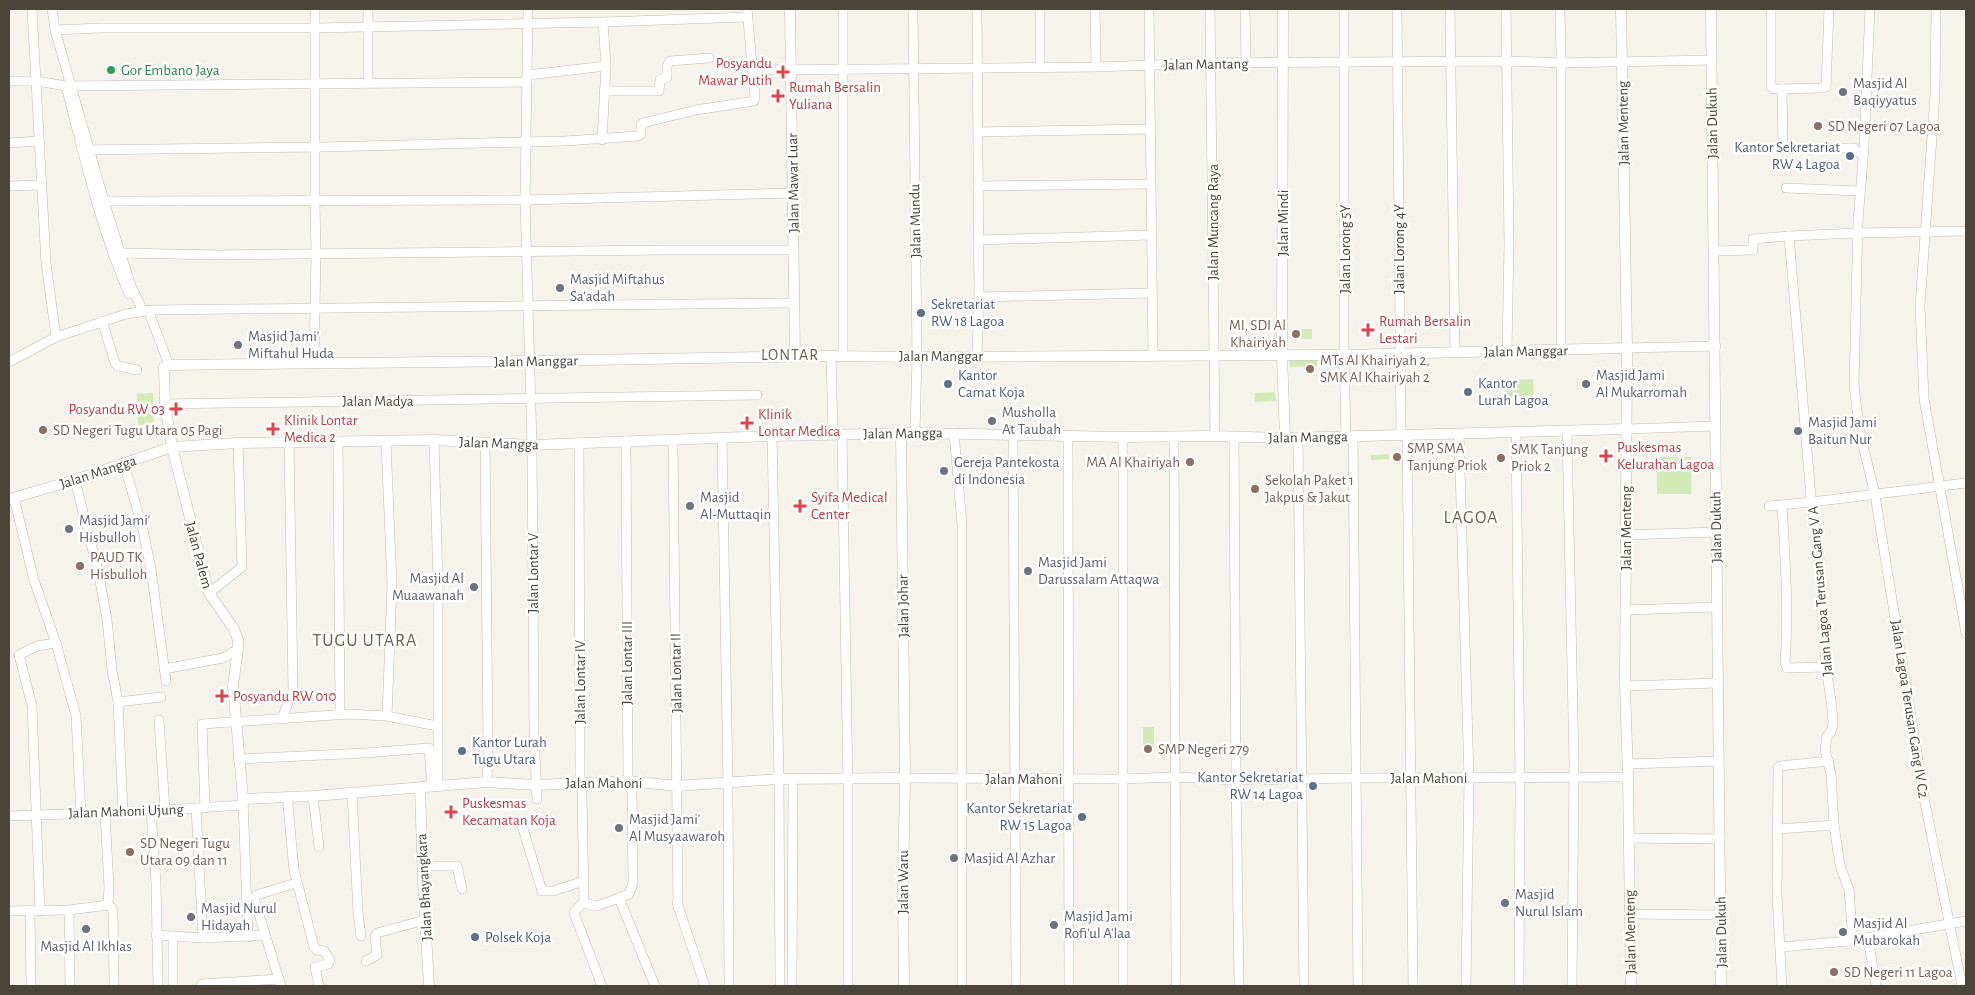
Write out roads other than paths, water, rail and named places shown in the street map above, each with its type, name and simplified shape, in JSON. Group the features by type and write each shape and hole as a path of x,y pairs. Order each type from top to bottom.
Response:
{"street":[{"path":"32,9 46,263 56,337"},
{"path":"52,9 55,30 69,86 100,201 117,254 168,365"},
{"path":"314,362 316,255 315,9"},
{"path":"368,9 368,83"},
{"name":"Jalan Lontar V","path":"528,9 525,200 532,445 537,799"},
{"name":"Jalan Mawar Luar","path":"790,9 794,356"},
{"path":"843,9 843,356"},
{"name":"Jalan Mundu","path":"913,9 917,357 914,432"},
{"path":"976,9 979,297 977,356"},
{"path":"1040,9 1040,67"},
{"path":"1095,9 1096,67"},
{"path":"1149,9 1153,356"},
{"name":"Jalan Muncang Raya","path":"1210,9 1215,436"},
{"path":"1245,9 1246,63"},
{"name":"Jalan Mindi","path":"1283,9 1282,355 1284,438"},
{"name":"Jalan Lorong 5Y","path":"1344,9 1344,355 1350,437 1358,986"},
{"name":"Jalan Lorong 4Y","path":"1397,9 1399,353 1404,435 1412,986"},
{"path":"1450,9 1455,352"},
{"path":"1506,9 1509,243 1507,351"},
{"path":"1560,9 1561,350"},
{"name":"Jalan Menteng","path":"1622,9 1627,348 1625,686 1631,986"},
{"name":"Jalan Dukuh","path":"1711,9 1716,346 1715,426 1721,986"},
{"path":"1771,9 1772,87 1774,89 1826,87 1829,9"},
{"name":"Jalan Lagoa Terusan Gang IV C2","path":"1870,9 1858,233 1854,385 1862,443 1875,495 1925,802 1950,924 1963,973 1962,986"},
{"path":"1936,9 1934,94 1920,306 1924,399 1966,633"},
{"path":"55,30 529,24 603,22 747,13 754,100 663,117 642,123 641,134 638,136 602,140 86,150"},
{"path":"602,140 606,66 603,22"},
{"path":"604,91 659,90 660,80 667,77 667,66 670,61 709,58"},
{"name":"Jalan Mantang","path":"752,70 1096,67 1211,63 1451,63 1508,61 1561,63 1711,60"},
{"path":"9,81 36,81 69,86 368,83 527,78 606,66"},
{"path":"1782,89 1783,148 1854,148 1855,151 1863,154"},
{"path":"978,132 1150,129"},
{"path":"9,143 39,141"},
{"path":"978,186 1150,184"},
{"path":"9,186 42,185"},
{"path":"1786,188 1860,191"},
{"path":"100,201 315,202 525,200 793,193"},
{"path":"1714,251 1753,250 1752,239 1858,233 1966,231"},
{"path":"978,240 1151,235"},
{"name":"Jalan Lagoa Terusan Gang V A","path":"1790,236 1812,502 1819,556 1826,667 1833,724 1825,744 1829,761 1834,825 1840,865 1848,890 1852,928 1849,942"},
{"path":"117,254 316,255 527,251 794,250"},
{"path":"979,297 1152,293"},
{"path":"9,362 56,337 102,321 142,311 794,303"},
{"path":"102,321 115,363 118,366 137,370"},
{"name":"Jalan Manggar","path":"168,365 794,356 1344,355 1716,346"},
{"path":"831,356 837,434 848,779 848,986"},
{"name":"Jalan Palem","path":"168,365 163,369 165,404 172,447 209,593 234,629 238,640 233,685 243,802"},
{"name":"Jalan Madya","path":"165,404 531,400 757,395"},
{"path":"1626,429 1715,426"},
{"name":"Jalan Mangga","path":"13,499 172,447 238,443 434,440 532,445 914,432 1174,438 1215,436 1284,438 1626,429"},
{"path":"1567,431 1574,778 1572,986"},
{"path":"954,432 962,524 962,986"},
{"name":"Jalan Johar","path":"900,433 905,778"},
{"path":"1013,433 1016,986"},
{"path":"1516,433 1520,778 1519,986"},
{"path":"1459,434 1469,778 1466,986"},
{"path":"1068,435 1069,986"},
{"path":"772,436 779,779 780,986"},
{"path":"1122,986 1123,437"},
{"path":"1234,437 1239,986"},
{"path":"1298,437 1304,986"},
{"path":"722,438 728,783 729,986"},
{"path":"1174,438 1176,986"},
{"path":"434,440 438,582 435,787"},
{"name":"Jalan Lontar II","path":"673,440 678,907"},
{"name":"Jalan Lontar III","path":"621,903 629,894 633,883 632,792 628,781 626,441"},
{"path":"282,718 293,691 288,442"},
{"path":"338,442 340,714"},
{"path":"386,442 392,585 387,716"},
{"path":"209,593 242,567 238,443"},
{"name":"Jalan Lontar IV","path":"579,443 581,783 584,903"},
{"path":"485,444 487,782"},
{"path":"124,464 142,530 150,569 166,681"},
{"path":"75,480 99,575 118,702 123,812"},
{"path":"1769,506 1966,483"},
{"path":"13,499 34,580 56,643 76,716 80,814"},
{"path":"1782,505 1787,582 1784,663 1787,668 1826,667"},
{"path":"1625,535 1716,532"},
{"path":"1626,610 1717,607"},
{"path":"40,911 32,706 19,655 37,646 56,643"},
{"path":"164,669 224,658 238,649"},
{"path":"1625,686 1718,683"},
{"path":"118,702 161,697"},
{"path":"203,938 200,808 202,724 340,714 387,716 437,726"},
{"path":"159,720 164,810"},
{"path":"238,759 430,748 435,787"},
{"path":"1628,764 1719,761"},
{"path":"1782,986 1777,895 1778,766 1829,761"},
{"name":"Jalan Mahoni","path":"420,787 487,782 536,784 628,781 678,786 779,779 1122,779 1174,777 1236,780 1410,777 1628,777"},
{"name":"Jalan Waru","path":"904,986 902,889 905,778"},
{"path":"792,986 793,779"},
{"name":"Jalan Mahoni Ujung","path":"9,816 200,808 243,802 420,787"},
{"name":"Jalan Bhayangkara","path":"420,787 422,866 430,986"},
{"path":"352,793 361,936"},
{"path":"313,796 319,847"},
{"path":"289,798 288,806 296,883 316,950 324,951 330,960 328,964 315,967 319,986"},
{"path":"243,802 248,937"},
{"path":"151,811 158,986"},
{"path":"105,813 109,887 108,906"},
{"path":"521,822 542,891 553,891 584,882"},
{"path":"1778,829 1834,825"},
{"path":"1629,838 1720,839"},
{"path":"422,866 457,866 462,889"},
{"path":"201,986 202,984 251,980 264,984 280,983 254,898 257,895 296,883"},
{"path":"672,894 705,986"},
{"path":"602,986 575,917 574,911 584,903 597,906 621,903 655,986"},
{"path":"9,911 112,907 114,986"},
{"path":"69,910 70,986"},
{"path":"30,911 31,986"},
{"path":"1630,914 1721,915"},
{"path":"366,961 377,954 375,936 377,933 425,920"},
{"path":"1781,947 1849,942 1966,921"},
{"path":"156,935 203,938 264,935"},
{"path":"173,936 173,986"},
{"path":"1868,938 1876,986"}],"place":[{"name":"Gor Embano Jaya","path":"111,70"},
{"name":"Posyandu Mawar Putih","path":"783,72"},
{"name":"Masjid Al Baqiyyatus","path":"1843,92"},
{"name":"Rumah Bersalin Yuliana","path":"778,96"},
{"name":"SD Negeri 07 Lagoa","path":"1818,126"},
{"name":"Kantor Sekretariat RW 4 Lagoa","path":"1850,156"},
{"name":"Masjid Miftahus Sa'adah","path":"560,288"},
{"name":"Sekretariat RW 18 Lagoa","path":"921,313"},
{"name":"Rumah Bersalin Lestari","path":"1368,330"},
{"name":"MI, SDI Al Khairiyah","path":"1296,334"},
{"name":"Masjid Jami' Miftahul Huda","path":"238,345"},
{"name":"MTs Al Khairiyah 2, SMK Al Khairiyah 2","path":"1310,369"},
{"name":"Kantor Camat Koja","path":"948,384"},
{"name":"Masjid Jami Al Mukarromah","path":"1586,384"},
{"name":"Kantor Lurah Lagoa","path":"1468,392"},
{"name":"Posyandu RW 03","path":"176,409"},
{"name":"Musholla At Taubah","path":"992,421"},
{"name":"Klinik Lontar Medica","path":"747,423"},
{"name":"Klinik Lontar Medica 2","path":"273,429"},
{"name":"SD Negeri Tugu Utara 05 Pagi","path":"43,430"},
{"name":"Masjid Jami Baitun Nur","path":"1798,431"},
{"name":"Puskesmas Kelurahan Lagoa","path":"1606,456"},
{"name":"SMP, SMA Tanjung Priok","path":"1397,457"},
{"name":"SMK Tanjung Priok 2","path":"1501,458"},
{"name":"MA Al Khairiyah","path":"1190,462"},
{"name":"Gereja Pantekosta di Indonesia","path":"944,471"},
{"name":"Sekolah Paket 1 Jakpus & Jakut","path":"1255,489"},
{"name":"Masjid Al-Muttaqin","path":"690,506"},
{"name":"Syifa Medical Center","path":"800,506"},
{"name":"Masjid Jami' Hisbulloh","path":"69,529"},
{"name":"PAUD TK Hisbulloh","path":"80,566"},
{"name":"Masjid Jami Darussalam Attaqwa","path":"1028,571"},
{"name":"Masjid Al Muaawanah","path":"474,587"},
{"name":"Posyandu RW 010","path":"222,696"},
{"name":"SMP Negeri 279","path":"1148,749"},
{"name":"Kantor Lurah Tugu Utara","path":"462,751"},
{"name":"Kantor Sekretariat RW 14 Lagoa","path":"1313,786"},
{"name":"Puskesmas Kecamatan Koja","path":"451,812"},
{"name":"Kantor Sekretariat RW 15 Lagoa","path":"1082,817"},
{"name":"Masjid Jami' Al Musyaawaroh","path":"619,828"},
{"name":"SD Negeri Tugu Utara 09 dan 11","path":"130,852"},
{"name":"Masjid Al Azhar","path":"954,858"},
{"name":"Masjid Nurul Islam","path":"1505,903"},
{"name":"Masjid Nurul Hidayah","path":"191,917"},
{"name":"Masjid Jami Rofi'ul A'laa","path":"1054,925"},
{"name":"Masjid Al Ikhlas","path":"86,929"},
{"name":"Masjid Al Mubarokah","path":"1843,932"},
{"name":"Polsek Koja","path":"475,937"},
{"name":"SD Negeri 11 Lagoa","path":"1834,972"}],"district":[{"name":"LONTAR","path":"790,354"},
{"name":"LAGOA","path":"1471,517"},
{"name":"TUGU UTARA","path":"365,640"}]}
